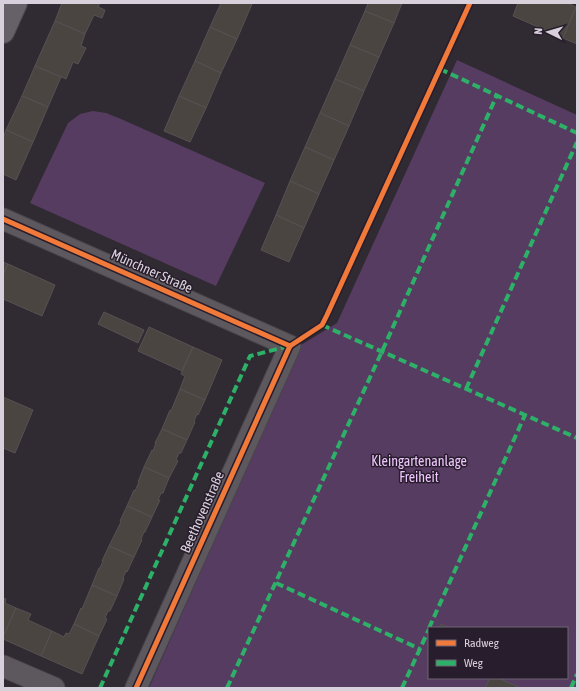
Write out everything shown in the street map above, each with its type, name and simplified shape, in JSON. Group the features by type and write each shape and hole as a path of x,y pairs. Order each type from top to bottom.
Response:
{"main road":[{"path":"3,32 16,3"}],"street":[{"name":"Münchner Straße","path":"3,218 290,346"},
{"name":"Beethovenstraße","path":"136,688 290,346"},
{"path":"3,666 54,688"}],"green space":[{"name":"Kleingartenanlage Freiheit","path":"457,60 577,115 577,688 149,688 301,345 337,323"},
{"path":"93,111 106,113 121,119 265,183 216,286 30,203 68,123 80,114"}],"building":[{"path":"62,3 100,3 98,7 105,10 102,18 94,15 85,34 55,21"},
{"path":"221,3 252,4 237,39 210,27"},
{"path":"368,3 402,3 394,23 365,11"},
{"path":"518,3 567,3 576,7 563,38 513,16"},
{"path":"577,7 577,44 563,38"},
{"path":"365,11 394,23 379,57 350,45"},
{"path":"55,21 85,34 81,46 86,48 78,64 73,62 66,79 35,66"},
{"path":"210,27 237,39 221,73 195,61"},
{"path":"350,45 379,57 364,91 335,79"},
{"path":"195,61 221,73 206,108 179,96"},
{"path":"35,66 61,77 48,107 22,96"},
{"path":"335,79 364,91 349,126 320,113"},
{"path":"22,96 48,107 33,142 6,130"},
{"path":"179,96 206,108 190,142 164,131"},
{"path":"320,113 349,126 334,160 305,147"},
{"path":"6,130 33,142 16,180 3,174 3,138"},
{"path":"305,147 334,160 319,194 290,181"},
{"path":"290,181 319,194 304,228 276,215"},
{"path":"276,215 304,228 289,262 261,250"},
{"path":"3,262 8,264 3,275"},
{"path":"8,264 55,285 42,316 3,299 3,275"},
{"path":"104,312 144,330 138,343 98,324"},
{"path":"149,327 193,347 182,371 138,351"},
{"path":"193,347 222,360 205,400 180,389 185,376 181,374"},
{"path":"180,389 205,400 198,415 197,414 187,440 162,429"},
{"path":"3,397 33,410 15,453 3,448"},
{"path":"162,429 187,440 181,453 179,453 176,460 178,461 169,478 144,467 152,450 153,451"},
{"path":"144,467 169,478 163,493 161,493 158,500 160,500 152,517 127,506 139,482"},
{"path":"127,506 152,517 134,557 109,546"},
{"path":"109,546 134,557 127,572 126,571 117,596 92,585"},
{"path":"92,585 117,596 110,611 108,611 105,618 107,619 99,636 74,624"},
{"path":"3,598 6,599 5,603 16,608 3,637"},
{"path":"16,608 31,614 28,620 52,631 41,656 3,639"},
{"path":"74,624 99,636 82,674 41,656 52,631 64,637 66,633 69,634"},
{"path":"441,624 447,627 440,627"},
{"path":"490,679 500,679 521,688 485,688"}],"marked path":[{"path":"440,69 577,133"},
{"path":"227,688 384,347 497,95"},
{"path":"466,389 577,142"},
{"path":"322,325 577,438"},
{"path":"100,688 250,356 289,346"},
{"path":"429,627 525,415"},
{"path":"276,583 420,649"},
{"path":"402,688 428,631"},
{"path":"571,688 577,674"}],"cycle path":[{"path":"290,346 322,325 470,3"},
{"path":"3,219 290,346"},
{"path":"136,688 290,346"}]}
